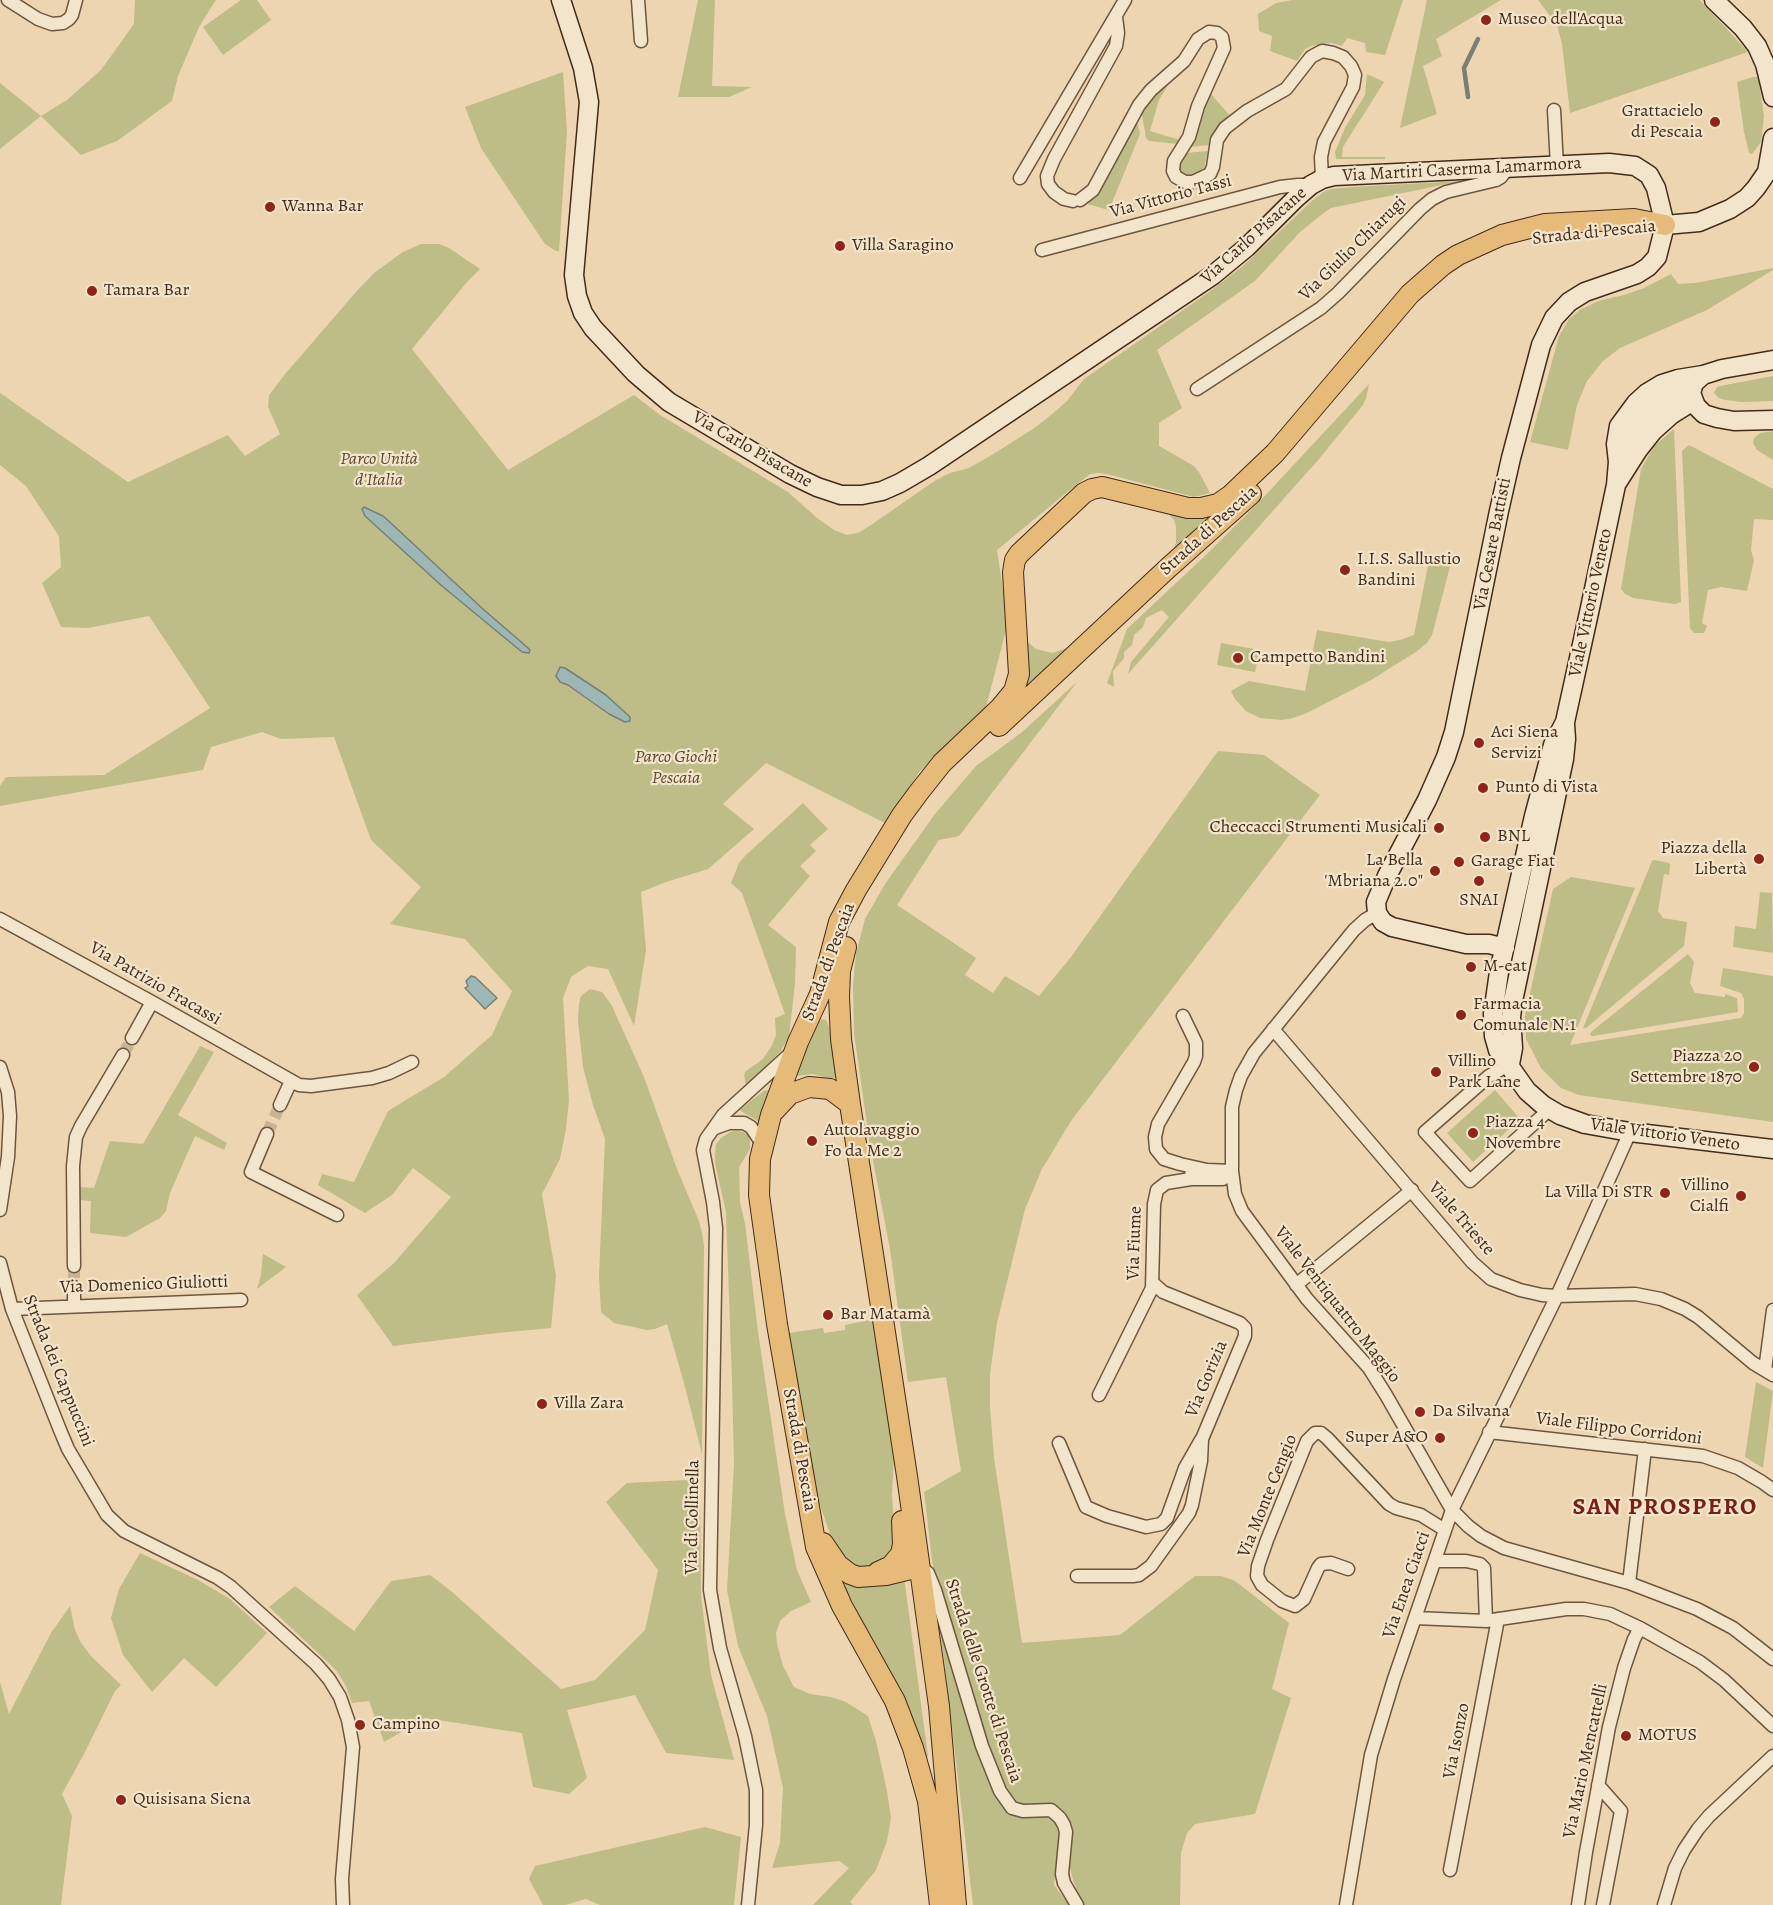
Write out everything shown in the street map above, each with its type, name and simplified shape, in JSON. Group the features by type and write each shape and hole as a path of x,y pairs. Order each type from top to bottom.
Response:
{"main road":[{"name":"Strada di Pescaia","path":"940,1905 928,1801 914,1748 895,1701 831,1585 819,1556 812,1529 777,1324 759,1195 763,1145 771,1115 796,1048 820,994 839,922 867,871 926,782 1006,701 1016,687 1019,669 1013,567 1019,554 1084,493 1098,487 1119,490 1188,508 1207,508 1223,501 1275,453 1410,294 1443,265 1471,248 1502,235 1545,224 1634,219 1665,225"},
{"name":"Strada di Pescaia","path":"956,1905 939,1706 841,1039 838,997 840,971 850,932 860,906 897,846 950,773 1097,633 1262,483 1290,454 1412,311 1446,279 1481,257 1525,240 1665,225"},
{"path":"783,1081 812,1080 824,1084 850,1104"},
{"path":"771,1115 782,1101 796,1091 809,1087 830,1089"},
{"path":"858,1576 887,1569 901,1554 903,1540 900,1498 907,1476"},
{"path":"812,1529 838,1566 850,1574 886,1575 919,1568"}],"street":[{"path":"8,0 38,20 52,24 63,23 69,19 76,0"},
{"name":"Via Carlo Pisacane","path":"561,0 583,68 589,102 574,275 577,296 583,313 593,328 636,374 669,402 790,474 834,493 851,495 877,492 900,483 929,466 1213,275 1317,182"},
{"path":"638,0 641,41"},
{"path":"1020,178 1125,0"},
{"path":"1714,0 1768,52 1773,97"},
{"name":"Via Martiri Caserma Lamarmora","path":"1116,18 1118,33 1116,46 1047,176 1048,184 1064,199 1076,200 1093,190 1139,105 1151,90 1184,62 1198,39 1209,32 1217,33 1222,38 1224,48 1198,106 1189,138 1174,161 1173,171 1176,177 1185,182 1193,182 1206,177 1211,172 1217,140 1225,128 1247,111 1286,89 1311,57 1322,51 1343,57 1355,75 1353,87 1324,142 1317,182 1334,176 1620,163 1643,170 1654,181 1665,225"},
{"path":"1554,110 1557,165"},
{"path":"1665,225 1699,222 1725,212 1747,198 1767,172 1773,138"},
{"name":"Via Giulio Chiarugi","path":"1197,389 1321,308 1432,199 1446,192 1496,180 1508,168"},
{"name":"Via Vittorio Tassi","path":"1042,250 1280,188 1317,182"},
{"name":"Via Cesare Battisti","path":"1377,914 1376,902 1379,892 1427,800 1454,732 1511,458 1535,363 1545,336 1558,313 1577,296 1633,276 1648,267 1659,253 1665,225"},
{"name":"Viale Vittorio Veneto","path":"1510,1064 1513,1048 1512,1007 1564,759 1565,722 1616,484 1618,462 1616,444 1619,426 1636,403 1662,384 1722,369 1773,360"},
{"path":"1703,375 1694,383 1696,403 1718,418 1734,421 1773,420"},
{"name":"Viale Vittorio Veneto","path":"1618,462 1639,422 1650,411 1665,400 1696,403"},
{"name":"Viale Vittorio Veneto","path":"1616,484 1653,431 1671,415 1696,403"},
{"name":"Viale Vittorio Veneto","path":"1565,722 1557,736 1543,783 1499,972 1493,1003 1494,1036 1498,1050 1527,1091 1550,1109 1567,1118 1585,1124 1630,1132 1773,1149"},
{"path":"1377,914 1383,922 1392,927 1466,944 1489,944 1505,948 1510,955 1511,967 1503,1009 1502,1032 1510,1064 1489,1076 1425,1132 1470,1181 1550,1109"},
{"name":"Viale Ventiquattro Maggio","path":"1377,914 1365,920 1354,930 1249,1060 1236,1090 1232,1119 1232,1175 1235,1194 1242,1211 1296,1285 1372,1374 1452,1510 1474,1531 1504,1548 1661,1594 1710,1615 1739,1632 1773,1659"},
{"name":"Via Patrizio Fracassi","path":"0,919 299,1085 311,1086 372,1078 412,1062"},
{"path":"1466,944 1493,959 1499,972"},
{"path":"132,1038 152,1002"},
{"path":"1184,1016 1196,1043 1196,1056 1158,1124 1155,1141 1156,1149 1164,1159 1192,1173"},
{"name":"Viale Trieste","path":"1273,1029 1472,1262 1491,1279 1520,1290 1557,1296 1635,1294 1661,1299 1698,1317 1737,1350 1769,1372"},
{"name":"Via di Collinella","path":"748,1905 756,1825 756,1790 745,1736 720,1648 710,1590 716,1228 704,1150 706,1139 723,1114 796,1048"},
{"path":"74,1266 76,1137 123,1055"},
{"path":"0,1067 8,1092 10,1116 8,1157 0,1210"},
{"path":"280,1105 291,1081"},
{"name":"Via di Collinella","path":"750,1090 783,1081"},
{"path":"714,1128 729,1123 744,1123 751,1127 763,1145"},
{"name":"Via Enea Ciacci","path":"1346,1905 1371,1755 1394,1679 1452,1510 1557,1296 1630,1132"},
{"path":"267,1134 251,1172 337,1215"},
{"name":"Via Fiume","path":"1099,1395 1153,1283 1155,1194 1159,1187 1192,1173 1212,1171 1232,1175"},
{"path":"1296,1285 1412,1190"},
{"name":"Strada dei Cappuccini","path":"0,1263 12,1309 68,1449 107,1515 124,1531 218,1578 231,1587 316,1664 340,1697 348,1720 353,1747 342,1880 343,1905"},
{"name":"Via Gorizia","path":"1059,1443 1086,1507 1116,1519 1146,1527 1161,1524 1167,1518 1185,1468 1202,1439 1245,1336 1245,1328 1238,1321 1163,1292 1153,1283"},
{"path":"74,1287 74,1306"},
{"name":"Via Domenico Giuliotti","path":"12,1309 241,1300"},
{"path":"1769,1372 1773,1310"},
{"name":"Viale Filippo Corridoni","path":"1489,1432 1692,1454 1724,1462 1753,1476 1773,1490"},
{"name":"Via Monte Cengio","path":"1348,1569 1331,1563 1321,1564 1304,1599 1295,1606 1287,1604 1262,1585 1257,1576 1258,1566 1307,1441 1315,1433 1324,1435 1389,1504 1421,1515 1445,1530"},
{"name":"Via Gorizia","path":"1077,1576 1136,1576 1151,1566 1191,1509 1201,1461 1202,1439"},
{"path":"1629,1583 1645,1449"},
{"name":"Via Isonzo","path":"1435,1561 1475,1562 1484,1568 1492,1620 1450,1870"},
{"name":"Strada delle Grotte di Pescaia","path":"919,1568 928,1573 932,1583 982,1746 1004,1798 1008,1805 1017,1810 1051,1810 1064,1825 1066,1832 1062,1874 1064,1883 1077,1905"},
{"path":"1415,1618 1492,1620 1566,1609 1584,1609 1610,1614 1700,1662 1724,1680 1773,1726"},
{"name":"Via Mario Mencattelli","path":"1578,1905 1609,1727 1624,1668 1640,1628"},
{"path":"1664,1905 1674,1868 1698,1829 1773,1756"},
{"path":"1598,1785 1621,1811 1604,1905"}],"green space":[{"path":"135,0 216,0 199,27 178,76 172,101 117,141 81,155 41,116 67,100 101,70 134,24"},
{"path":"241,0 257,0 271,20 223,55 203,27"},
{"path":"698,0 715,0 712,86 752,87 729,97 678,97"},
{"path":"1293,0 1403,0 1385,55 1366,52 1365,43 1347,38 1342,46 1331,43 1311,46 1305,49 1297,61 1270,51 1272,36 1259,31 1258,14 1276,3"},
{"path":"1427,0 1501,0 1436,39 1442,56 1423,66 1437,114 1400,128"},
{"path":"1538,0 1700,0 1748,52 1570,113 1562,44 1557,25"},
{"path":"563,72 567,131 559,251 556,251 545,244 481,148 465,107"},
{"path":"1367,74 1384,82 1343,147 1342,157 1385,157 1385,159 1336,159 1335,152 1345,128 1365,95"},
{"path":"1757,77 1759,83 1764,116 1761,142 1752,154 1749,153 1744,132 1737,82"},
{"path":"1172,78 1159,100 1150,131 1180,140 1178,144 1149,141 1146,138 1141,109"},
{"path":"0,83 41,116 0,149"},
{"path":"1210,93 1231,117 1220,126 1212,137 1210,145 1189,147 1202,109"},
{"path":"1136,116 1140,134 1109,210 1087,204 1098,187"},
{"path":"1208,151 1203,172 1190,178 1178,172 1177,164 1185,153"},
{"path":"1461,181 1331,208 1300,232 1255,281 1157,350 1182,408 1159,423 1159,446 1194,466 1210,493 1194,497 1107,474 1090,474 997,550 1006,630 985,711 920,771 885,823 766,763 723,804 754,829 708,869 641,892 646,950 634,1026 608,969 588,966 571,977 563,998 569,1100 566,1129 560,1159 542,1194 556,1276 551,1328 393,1346 357,1295 394,1263 451,1197 413,1168 392,1195 365,1213 318,1185 322,1174 354,1182 388,1111 444,1077 492,1035 512,991 465,939 390,924 421,887 371,840 334,737 281,739 262,732 211,747 203,770 0,806 0,786 6,777 104,775 210,708 149,616 88,628 61,627 42,583 61,567 59,536 26,486 0,465 0,393 128,482 228,435 245,456 280,434 268,407 269,395 356,292 374,273 403,252 421,244 439,244 480,269 412,349 508,470 634,395 660,415 788,492 817,518 834,530 847,535 858,533 871,525 936,480 969,468 1033,429 1067,401 1084,379 1243,266 1323,192 1353,187"},
{"path":"1773,268 1707,310 1620,348 1603,361 1587,381 1577,405 1568,450 1530,442 1559,336 1569,319 1580,310 1598,301 1644,288 1671,274 1678,284 1695,283"},
{"path":"1773,376 1773,401 1725,400 1714,393 1720,386"},
{"path":"1369,384 1363,405 1319,459 1128,674 1131,662 1169,617 1162,610 1146,618 1143,627 1134,635 1132,645 1124,652 1124,658 1113,671 1114,687 1107,683 1127,629 1261,500"},
{"path":"1674,429 1681,602 1675,604 1633,598 1621,589 1641,469 1654,446"},
{"path":"1773,431 1773,460 1757,450 1753,443 1754,438 1760,433"},
{"path":"1689,445 1773,489 1773,520 1754,519 1751,550 1754,560 1747,591 1721,587 1708,590 1702,623 1707,626 1704,633 1694,633 1690,628 1682,451"},
{"path":"1224,508 1170,556 1176,543 1176,527 1174,520 1164,509 1203,517 1211,516"},
{"path":"1430,556 1452,559 1432,635 1427,643 1416,652 1371,680 1293,718 1282,720 1260,718 1246,711 1235,699 1231,691 1249,681 1305,691 1317,630 1389,642 1414,635"},
{"path":"1025,640 1036,649 1052,653 1067,648 1075,642 1015,700"},
{"name":"Campetto Bandini","path":"1221,643 1260,650 1255,672 1217,665"},
{"path":"1077,682 959,836 939,840 897,905 976,958 965,975 993,993 1005,976 1039,996 1071,957 1218,751 1264,755 1320,795 1071,1121 1042,1169 1025,1209 997,1323 990,1374 994,1458 1022,1643 1120,1635 1195,1576 1221,1576 1233,1580 1289,1623 1272,1689 1291,1698 1255,1814 1195,1824 1187,1833 1181,1853 1180,1905 1083,1905 1070,1868 1070,1847 1059,1840 1054,1885 1069,1905 973,1905 924,1492 961,1471 946,1377 908,1382 890,1249 870,1145 854,1033 853,986 856,954 865,919 885,884 935,814 976,766 1021,733"},
{"path":"803,803 828,829 810,845 816,851 800,866 810,876 768,925 796,947 789,1037 780,1052 746,1085 744,1075 746,1071 763,1059 772,1045 776,1035 775,1018 785,1014 742,893 731,883 739,863 746,855"},
{"path":"1652,861 1670,865 1669,875 1664,874 1658,911 1663,918 1687,922 1684,946 1586,1028 1583,1028"},
{"path":"1571,877 1635,888 1570,1045 1741,1018 1744,1013 1744,999 1741,993 1720,986 1723,968 1773,976 1773,1122 1579,1095 1561,1088 1541,1068 1526,1039 1525,1016 1553,889"},
{"path":"1760,892 1772,893 1773,953 1733,947 1735,926 1756,929"},
{"path":"1688,954 1694,962 1690,983 1695,993 1725,997 1725,994 1737,998 1738,1012 1590,1035 1591,1032"},
{"path":"590,989 602,992 612,1006 644,1077 702,1233 704,1246 702,1454 667,1324 647,1330 614,1323 601,1312 599,1276 605,1139 583,1067 578,1021 581,996"},
{"path":"822,1019 826,1020 829,1027 836,1077 832,1079 812,1074 797,1076 796,1071"},
{"path":"200,1046 214,1052 178,1115 227,1143 224,1150 195,1136 170,1193 166,1211 160,1218 126,1237 90,1233 91,1201 79,1200 79,1187 94,1188 110,1141 143,1144"},
{"path":"765,1090 769,1091 771,1096 758,1121 739,1110"},
{"path":"1495,1090 1520,1119 1473,1162 1447,1133"},
{"path":"737,1131 749,1136 750,1142 750,1149 739,1167 740,1203 745,1223 758,1332 785,1514 797,1570 811,1602 791,1611 780,1621 776,1633 777,1644 783,1666 794,1687 810,1694 846,1702 868,1716 887,1791 891,1818 887,1841 876,1870 850,1902 853,1905 813,1905 849,1868 839,1861 772,1868 780,1843 783,1788 767,1716 738,1646 727,1590 734,1464 732,1381 726,1212 715,1163 715,1153 716,1144 721,1138 730,1132"},
{"path":"263,1254 286,1267 257,1289 261,1275"},
{"path":"874,1319 894,1454 892,1496 895,1535 890,1555 881,1565 859,1569 848,1565 835,1549 817,1496 812,1479 788,1333 823,1328 824,1333 845,1330 845,1325"},
{"path":"1756,1382 1773,1391 1763,1468 1745,1457"},
{"path":"687,1480 700,1494 701,1596 711,1675 734,1760 666,1753 635,1695 567,1710 587,1778 569,1794 533,1787 522,1733 425,1718 384,1742 369,1701 352,1703 346,1686 336,1670 269,1607 295,1586 354,1631 391,1581 430,1575 561,1689 595,1680 645,1630 658,1570 606,1502 627,1483"},
{"path":"140,1553 198,1580 230,1599 267,1633 216,1687 184,1658 152,1692 123,1655 111,1618 119,1589"},
{"path":"842,1577 904,1577 928,1756 924,1761 893,1682"},
{"path":"70,1606 75,1630 81,1643 121,1685 115,1691 62,1794 72,1816 61,1905 0,1905 0,1682 9,1714 51,1633"},
{"path":"705,1827 741,1837 734,1905 600,1905 586,1899 565,1905 543,1905 529,1879 535,1866"}],"water":[{"path":"364,507 383,516 527,647 530,650 529,653 522,652 442,586 365,516 362,509"},
{"path":"560,667 606,695 630,717 630,721 625,722 609,714 568,685 560,682 556,676"},
{"path":"471,976 475,977 497,998 485,1009 465,988 468,986 466,981"}],"waterway":[{"path":"1468,97 1464,68 1478,39"}],"tunnel":[{"path":"123,1055 132,1038"},
{"path":"267,1134 280,1105"},
{"path":"74,1266 74,1287"}],"place":[{"name":"Museo dell'Acqua","path":"1486,20"},
{"name":"Grattacielo di Pescaia","path":"1715,122"},
{"name":"Wanna Bar","path":"270,207"},
{"name":"Villa Saragino","path":"840,246"},
{"name":"Tamara Bar","path":"92,291"},
{"name":"I.I.S. Sallustio Bandini","path":"1345,570"},
{"name":"Campetto Bandini","path":"1238,658"},
{"name":"Aci Siena Servizi","path":"1479,743"},
{"name":"Punto di Vista","path":"1483,788"},
{"name":"Checcacci Strumenti Musicali","path":"1439,828"},
{"name":"BNL","path":"1485,837"},
{"name":"Piazza della Libertà","path":"1759,859"},
{"name":"Garage Fiat","path":"1459,862"},
{"name":"La Bella 'Mbriana 2.0\"","path":"1435,871"},
{"name":"SNAI","path":"1479,881"},
{"name":"M-eat","path":"1471,967"},
{"name":"Farmacia Comunale N.1","path":"1461,1015"},
{"name":"Piazza 20 Settembre 1870","path":"1754,1067"},
{"name":"Villino Park Lane","path":"1436,1072"},
{"name":"Piazza 4 Novembre","path":"1473,1133"},
{"name":"Autolavaggio Fo da Me 2","path":"812,1141"},
{"name":"La Villa Di STR","path":"1665,1193"},
{"name":"Villino Cialfi","path":"1741,1196"},
{"name":"Bar Matamà","path":"828,1315"},
{"name":"Villa Zara","path":"542,1404"},
{"name":"Da Silvana","path":"1420,1412"},
{"name":"Super A&O","path":"1440,1438"},
{"name":"Campino","path":"360,1725"},
{"name":"MOTUS","path":"1626,1736"},
{"name":"Quisisana Siena","path":"121,1800"}],"district":[{"name":"SAN PROSPERO","path":"1665,1508"}],"park label":[{"name":"Parco Unità d'Italia","path":"379,470"},
{"name":"Parco Giochi Pescaia","path":"676,768"}]}
